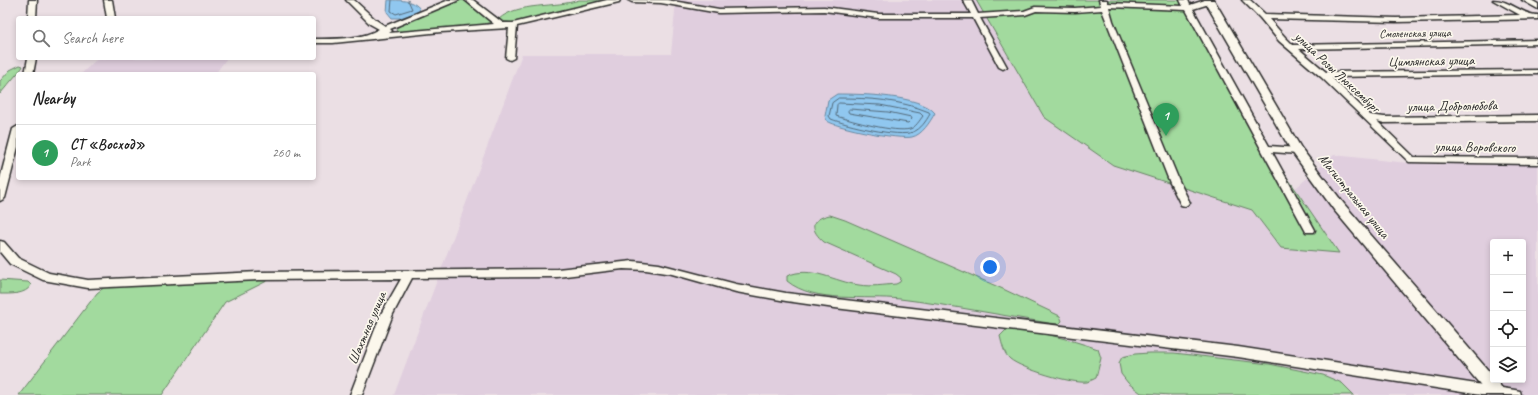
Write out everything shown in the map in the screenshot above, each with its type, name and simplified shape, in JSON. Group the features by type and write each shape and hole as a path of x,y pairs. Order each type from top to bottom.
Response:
{"main road":[{"name":"Магистральная улица","path":"1209,0 1298,151 1339,207 1497,394"}],"street":[{"path":"32,0 32,16"},
{"path":"108,0 111,16"},
{"path":"350,0 373,22 397,35"},
{"path":"369,38 384,29 455,0"},
{"path":"469,0 501,26"},
{"path":"316,41 369,38 513,25 616,0"},
{"path":"632,0 661,0 702,9 719,11 824,9 878,16 976,16 1025,13 1032,7 1075,10 1104,4 1189,8 1209,0"},
{"path":"966,0 1003,67"},
{"path":"1184,0 1267,149 1310,230"},
{"name":"улица Розы Люксембург","path":"1246,0 1263,16 1282,39 1324,75 1412,160"},
{"path":"1497,0 1538,22"},
{"path":"1526,0 1538,7"},
{"path":"1104,4 1109,21 1175,183 1185,203"},
{"path":"1263,16 1388,20 1530,18 1538,16"},
{"path":"510,58 513,25"},
{"name":"Смоленская улица","path":"1292,47 1538,42"},
{"path":"29,72 32,60"},
{"name":"Цимлянская улица","path":"1324,75 1538,72"},
{"name":"улица Добролюбова","path":"1367,118 1384,120 1538,118"},
{"path":"0,198 16,137"},
{"path":"1267,149 1298,151"},
{"name":"улица Воровского","path":"1412,160 1538,161"},
{"path":"0,245 14,261 47,277 88,284 259,276 557,273 580,272 633,265 650,267 736,288 777,296 1238,352 1497,394 1515,395"},
{"name":"Шахтная улица","path":"356,395 386,314 408,275"}],"shaded area":[{"path":"676,0 990,0 1269,211 1334,155 1417,164 1538,165 1538,395 394,395 522,54 671,54"},
{"path":"96,60 226,60 216,72 83,72"}],"green space":[{"path":"460,0 467,1 491,22 481,25 407,32 397,31 396,29 403,23"},
{"path":"579,0 609,0 514,23 500,21 499,19 516,10"},
{"path":"976,0 1187,0 1272,155 1339,253 1281,248 1252,210 1113,165 1044,117"},
{"path":"20,65 23,66 19,72 16,72 16,75 0,94 0,81 10,70"},
{"path":"830,215 845,220 1003,289 1060,316 1062,321 1059,324 1049,323 900,299 826,296 798,288 787,281 787,276 805,272 814,273 850,283 868,286 896,284 900,282 901,278 896,274 824,242 819,238 814,229 815,222 818,219"},
{"path":"0,280 28,282 31,285 22,292 0,294"},
{"path":"269,280 225,302 162,395 19,395 97,293 106,286"},
{"path":"1006,330 1017,330 1052,336 1098,349 1101,358 1096,378 1087,382 1070,381 1036,371 1016,363 1008,357 1002,345 1000,336"},
{"path":"1149,353 1174,353 1269,364 1323,375 1342,383 1354,395 1171,395 1141,393 1128,383 1121,374 1119,363 1122,357"}],"water":[{"path":"388,0 410,2 420,9 418,12 400,18 392,18 387,12"},
{"path":"837,94 874,95 904,99 917,102 928,107 935,113 928,124 916,136 895,137 869,133 843,127 827,121 825,116 828,100"}],"place":[{"name":"СТ «Восход»","path":"1166,136"}]}
